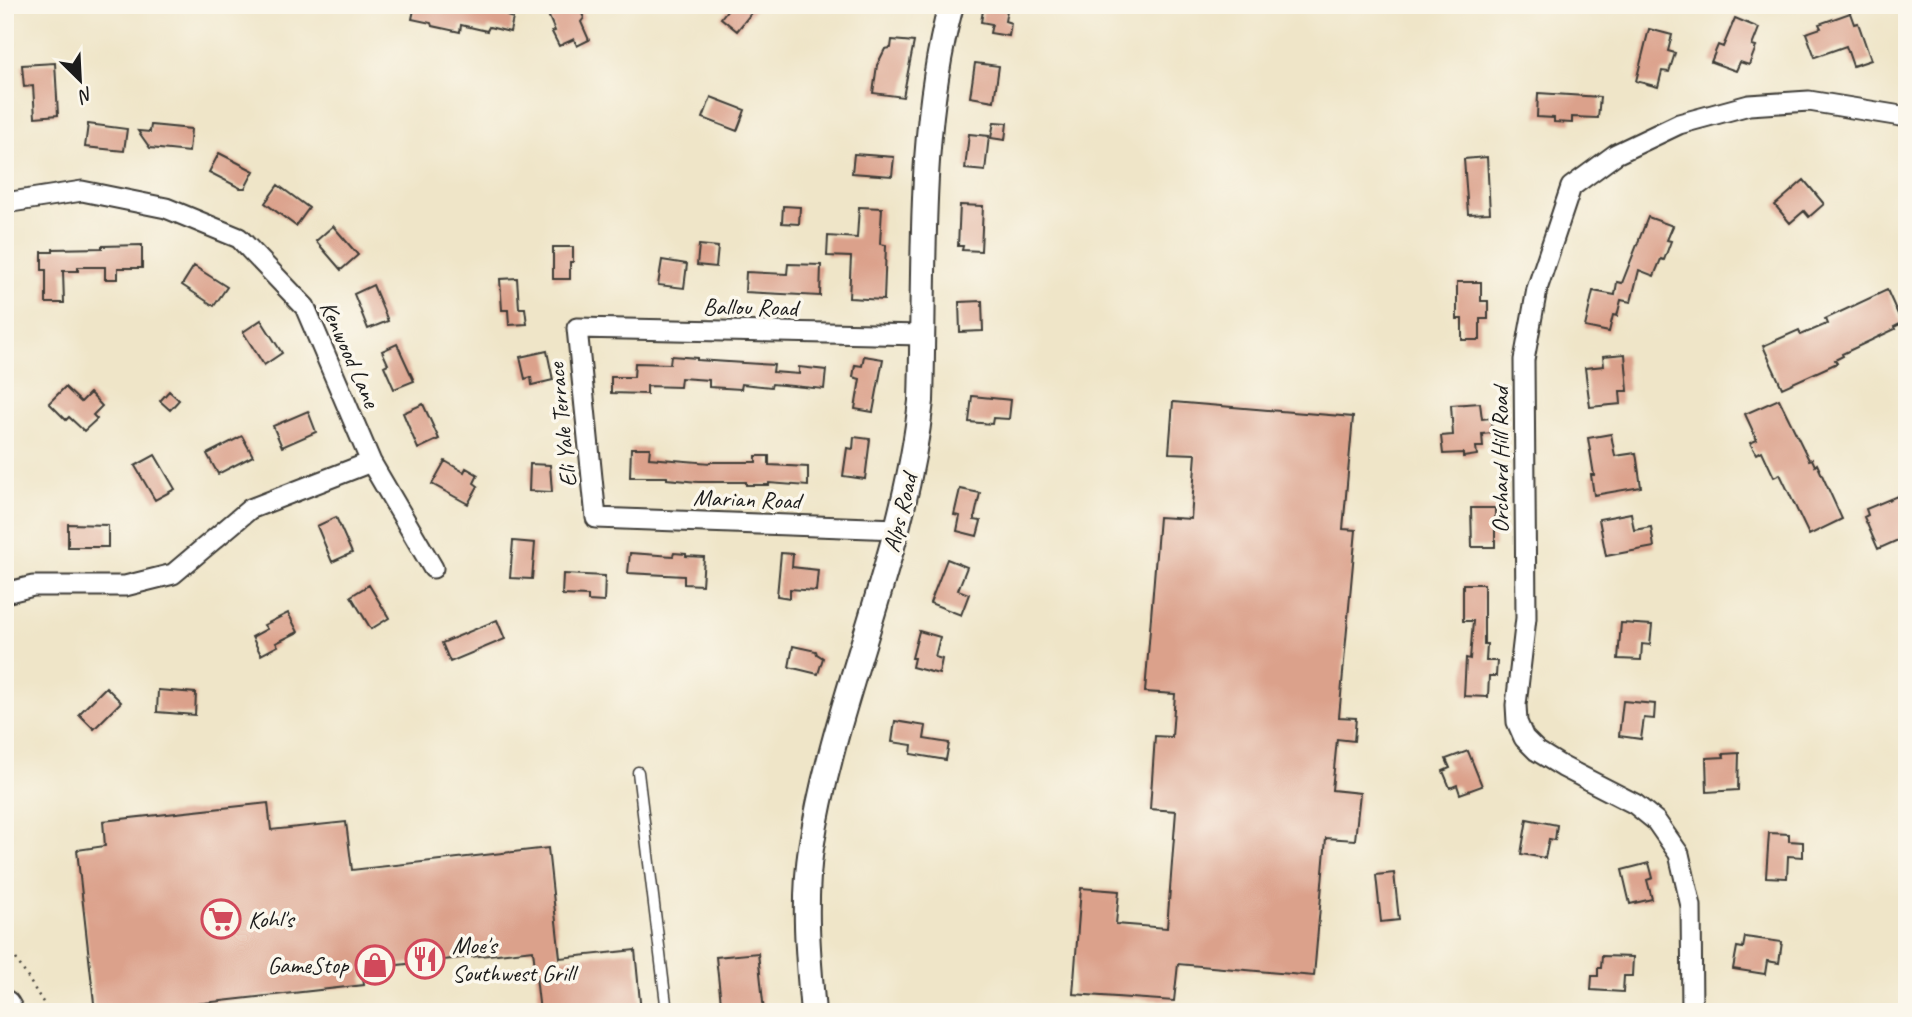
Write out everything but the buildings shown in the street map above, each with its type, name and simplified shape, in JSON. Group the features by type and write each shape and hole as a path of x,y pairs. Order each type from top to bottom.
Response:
{"main road":[{"path":"5,1005 9,1012"}],"street":[{"name":"Alps Road","path":"813,1012 806,936 811,849 837,737 898,528 917,437 921,401 927,174 934,97 951,5"},
{"name":"Orchard Hill Road","path":"1692,1012 1691,906 1679,854 1656,821 1635,804 1537,751 1524,738 1517,722 1516,705 1526,618 1524,360 1537,289 1571,187 1616,154 1679,124 1749,105 1809,100 1907,117"},
{"name":"Kenwood Lane","path":"5,203 82,191 166,208 239,238 305,307 371,462 433,568"},
{"name":"Ballou Road","path":"577,328 923,335"},
{"name":"Eli Yale Terrace","path":"577,328 596,518"},
{"path":"5,593 33,586 125,586 173,574 250,509 371,462"},
{"name":"Marian Road","path":"596,518 898,528"}],"lane":[{"path":"639,772 667,1012"}],"path":[{"path":"5,942 49,1012"}],"place":[{"name":"Kohl's","path":"221,919"},
{"name":"Moe's Southwest Grill","path":"425,959"},
{"name":"GameStop","path":"375,965"}]}
